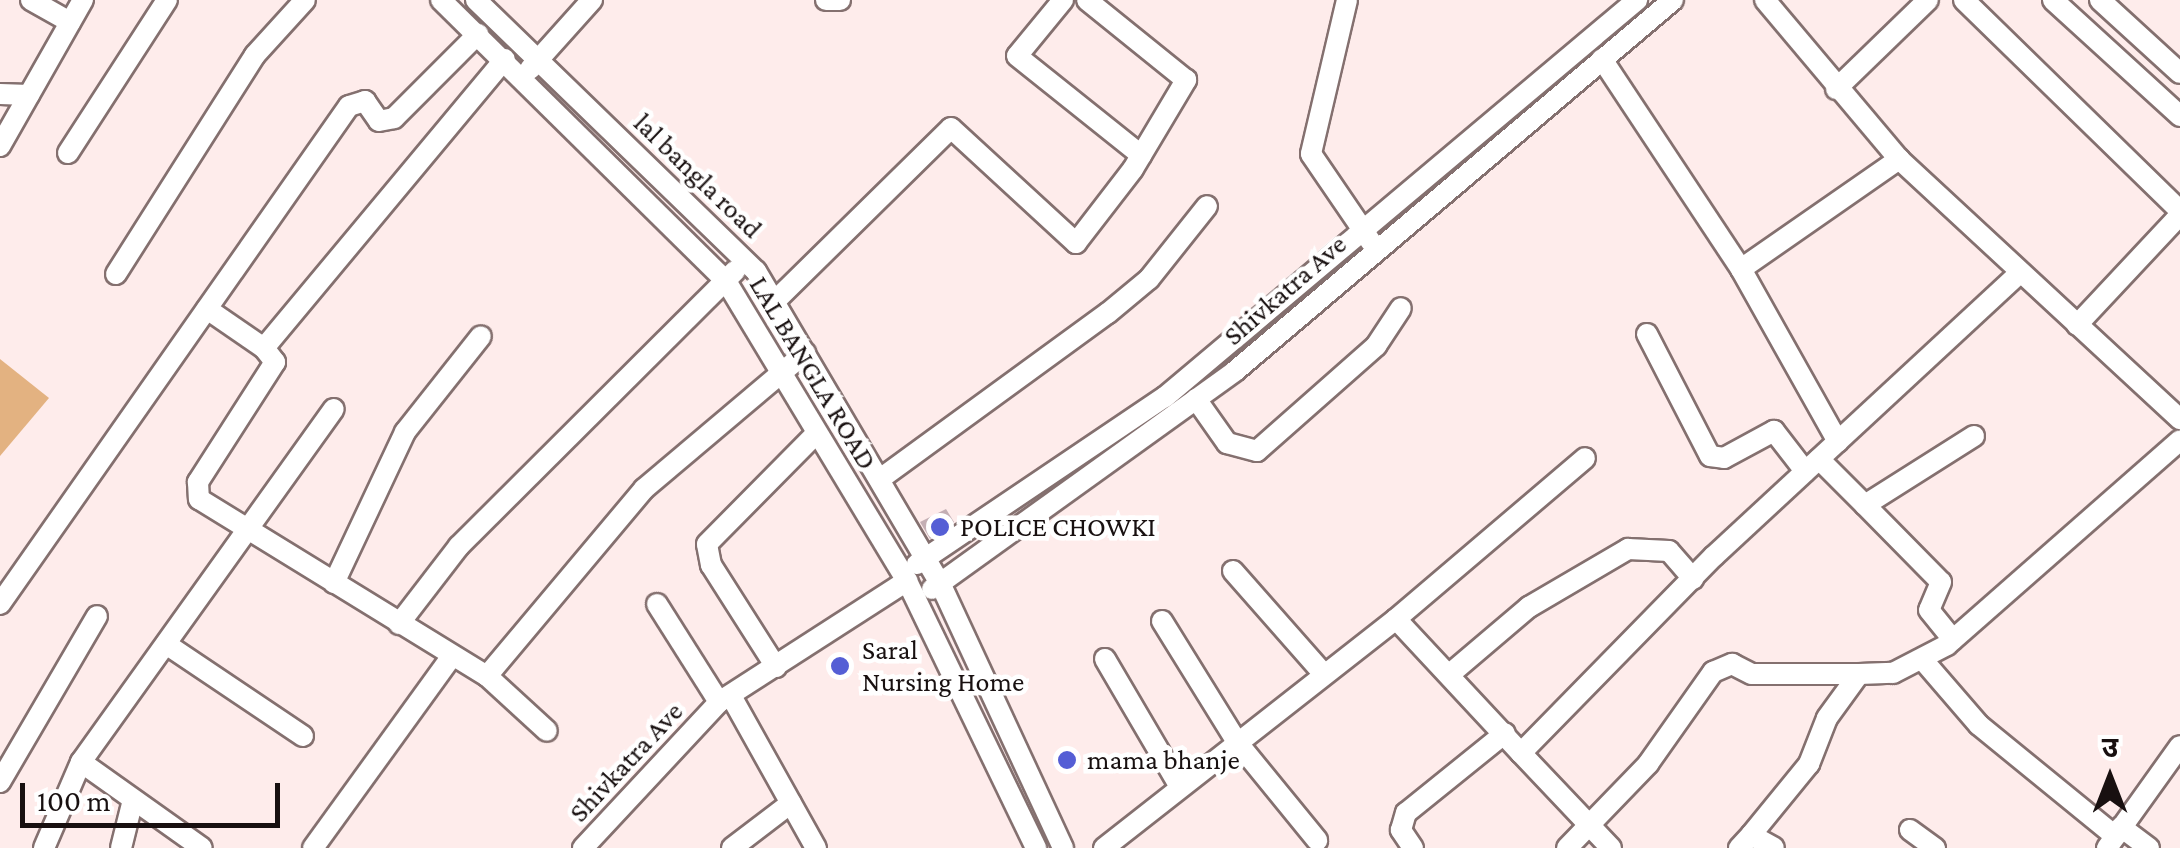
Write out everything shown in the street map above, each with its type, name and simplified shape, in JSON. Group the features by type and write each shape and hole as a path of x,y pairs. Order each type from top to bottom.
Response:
{"street":[{"path":"31,0 70,22"},
{"path":"0,146 83,0"},
{"path":"68,153 167,0"},
{"path":"116,274 256,55 304,0"},
{"name":"LAL BANGLA ROAD","path":"441,0 726,281 907,583 1032,846"},
{"name":"lal bangla road","path":"476,0 746,261 927,558 1063,848"},
{"path":"524,78 592,0"},
{"path":"826,0 840,0"},
{"path":"1064,0 1017,56 1142,155"},
{"path":"774,302 952,128 1076,242 1142,155 1186,80 1088,0"},
{"path":"1347,0 1310,154 1370,240"},
{"path":"907,583 927,558 1171,405 1370,240 1638,0"},
{"name":"Shivkatra Ave","path":"584,848 725,699 907,583 941,585 1171,405 1196,400 1370,240 1674,0"},
{"path":"1765,0 1899,160 2180,418"},
{"path":"1836,89 1928,0"},
{"path":"1964,0 2180,213 2077,326"},
{"path":"2053,0 2180,116"},
{"path":"2100,0 2180,73"},
{"path":"0,604 349,106 365,101 378,121 394,118 478,34"},
{"path":"264,348 505,59"},
{"path":"1602,59 1742,269 1838,442"},
{"path":"0,94 28,95"},
{"path":"1742,269 1899,160"},
{"path":"880,478 1149,279 1207,206"},
{"path":"399,624 459,546 746,261"},
{"path":"1521,754 1693,579 2019,274"},
{"path":"1196,400 1227,443 1257,451 1376,346 1400,308"},
{"path":"207,309 264,348 274,366 196,492 246,534 487,676 547,731"},
{"path":"1647,334 1710,456 1724,458 1774,431 1865,505 1942,582 1929,610 1953,640"},
{"path":"334,584 405,432 481,336"},
{"path":"487,676 644,489 777,369 804,353"},
{"path":"44,848 81,762 334,409"},
{"path":"776,667 711,565 707,544 816,434"},
{"path":"1865,505 1974,436"},
{"path":"1567,848 1592,827 1713,672 1732,664 1752,674 1894,673 1922,660 1953,640 2180,440"},
{"path":"1104,848 1396,619 1585,458"},
{"path":"1450,674 1530,607 1628,549 1668,551 1693,579"},
{"path":"1233,572 1324,673"},
{"path":"657,604 725,699 816,848"},
{"path":"0,782 98,616"},
{"path":"1396,619 1611,848"},
{"path":"1162,621 1237,742 1318,840"},
{"path":"166,644 303,736"},
{"path":"313,848 452,656"},
{"path":"1105,658 1180,787"},
{"path":"1922,660 1991,736 2115,837 2149,848"},
{"path":"1774,848 1745,842 1809,764 1819,730 1859,674"},
{"path":"1413,848 1401,830 1406,813 1505,733"},
{"path":"2115,837 2180,746"},
{"path":"81,762 202,848"},
{"path":"121,848 133,800"},
{"path":"732,848 790,803"},
{"path":"1910,830 1935,848"}],"shaded area":[{"path":"0,359 49,398 0,456"}],"building":[{"path":"946,509 954,522 930,539 920,522"}],"place":[{"name":"POLICE CHOWKI","path":"940,527"},
{"name":"Saral Nursing Home","path":"840,666"},
{"name":"mama bhanje","path":"1067,760"}]}
